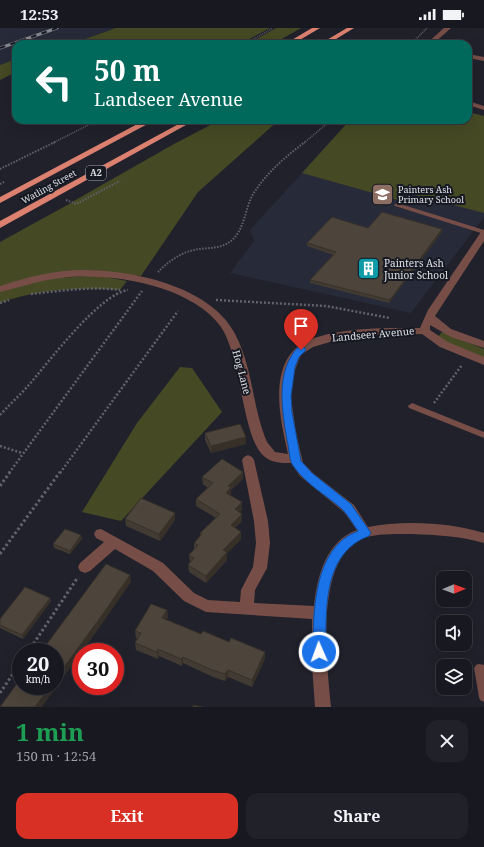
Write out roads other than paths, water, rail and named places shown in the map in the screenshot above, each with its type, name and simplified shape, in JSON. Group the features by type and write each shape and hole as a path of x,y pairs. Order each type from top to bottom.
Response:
{"highway":[{"path":"295,40 317,28"},
{"path":"330,40 351,28"},
{"name":"Watling Street","path":"0,200 143,124"},
{"name":"Watling Street","path":"0,225 184,124"}],"street":[{"path":"434,40 448,28"},
{"path":"472,57 484,59"},
{"path":"472,104 484,108"},
{"path":"484,233 433,310 425,325 425,331 436,341 484,361"},
{"name":"Hog Lane","path":"0,288 43,277 83,273 108,274 149,282 171,289 192,299 209,309 218,317 231,337 240,358 254,422 263,447 267,453 274,457 295,458"},
{"path":"430,317 443,328 484,345"},
{"name":"Landseer Avenue","path":"365,533 347,507 308,476 299,466 295,458 287,412 286,396 289,372 298,353 315,342 338,336 425,331"},
{"path":"246,609 248,590 260,568 263,543 261,521 248,460"},
{"path":"323,707 319,642 320,614 326,579 335,558 347,542 365,533 391,530 457,532 484,538"},
{"path":"85,567 107,538 158,567 194,601 211,607 320,614"}],"lane":[{"path":"397,205 484,233"},
{"path":"412,406 484,435"},
{"path":"484,670 479,668 484,697"}],"railway":[{"path":"23,40 57,28"},
{"path":"0,48 12,44"}],"place":[{"name":"Painters Ash Primary School","path":"383,195"},
{"name":"Painters Ash Junior School","path":"368,269"}]}
